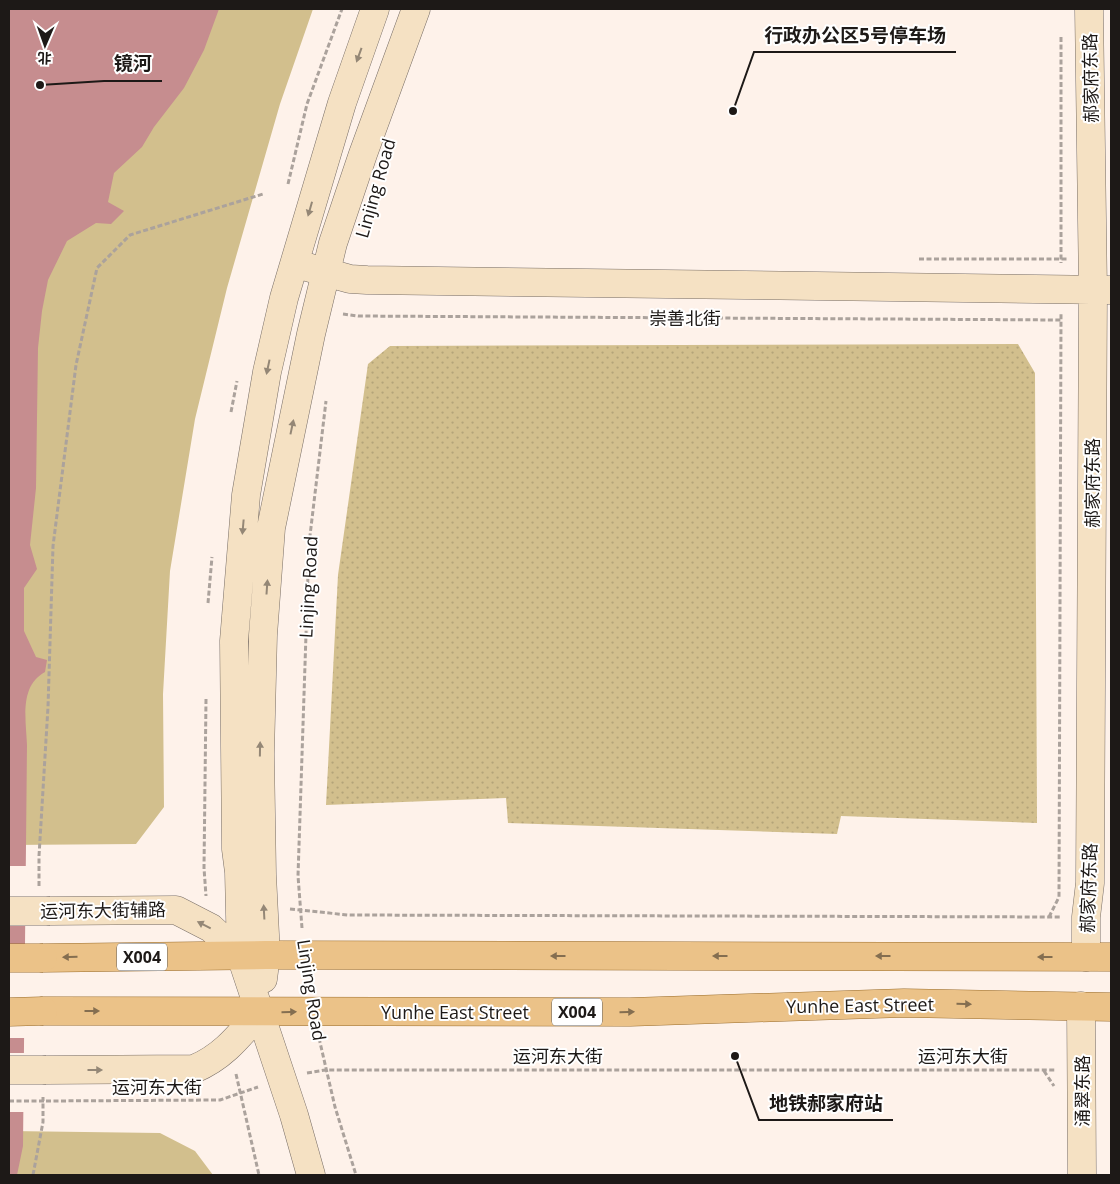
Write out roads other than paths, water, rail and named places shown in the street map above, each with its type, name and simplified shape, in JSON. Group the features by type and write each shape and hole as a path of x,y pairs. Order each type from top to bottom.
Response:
{"main road":[{"name":"X004","path":"9,958 254,956 1098,957"},
{"name":"Yunhe East Street","path":"9,1012 630,1012 904,1003 1111,1007"}],"street":[{"name":"Linjing Road","path":"251,903 239,872 236,849 234,641 246,495 267,372 284,298 342,103 375,9"},
{"name":"Linjing Road","path":"311,1175 294,1115 259,1013 254,956 251,903 260,754 263,635 271,528 338,275 363,154 416,9"},
{"name":"郝家府东路","path":"1089,9 1102,290 1092,322 1090,883 1086,917 1098,957"},
{"name":"崇善北街","path":"294,264 338,275 1102,290"},
{"name":"运河东大街辅路","path":"9,911 44,903 176,910 211,928 254,956"},
{"name":"涌翠东路","path":"1081,1006 1082,1175"},
{"path":"9,1070 44,1081 194,1069 210,1063 230,1046 259,1013"}],"place":[{"name":"镜河","path":"40,85"},
{"name":"行政办公区5号停车场","path":"733,111"},
{"name":"地铁郝家府站","path":"735,1056"}]}
